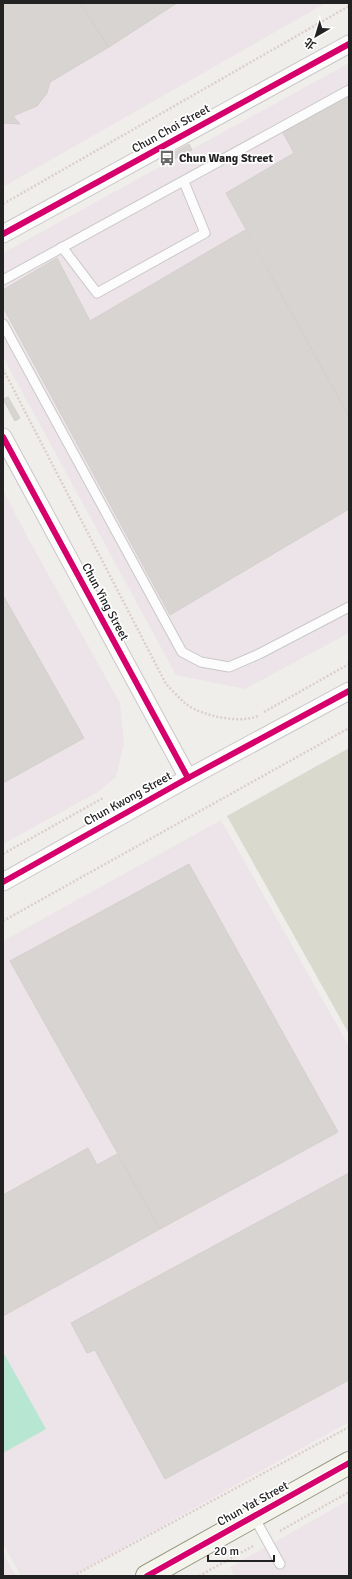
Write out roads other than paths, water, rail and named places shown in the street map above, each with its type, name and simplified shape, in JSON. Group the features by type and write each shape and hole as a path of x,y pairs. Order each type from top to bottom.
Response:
{"street":[{"name":"Chun Choi Street","path":"3,234 349,44"},
{"name":"Chun Ying Street","path":"3,437 188,778"},
{"name":"Chun Kwong Street","path":"3,882 188,778 349,691"},
{"name":"Chun Yat Street","path":"147,1576 349,1463"}],"lane":[{"path":"3,280 184,182 349,90"},
{"path":"62,247 97,293 205,233 184,182"},
{"path":"3,324 182,652 201,662 229,667 259,654 349,607"},
{"path":"254,1517 280,1564"}],"place":[{"name":"Chun Wang Street","path":"167,158"}]}
